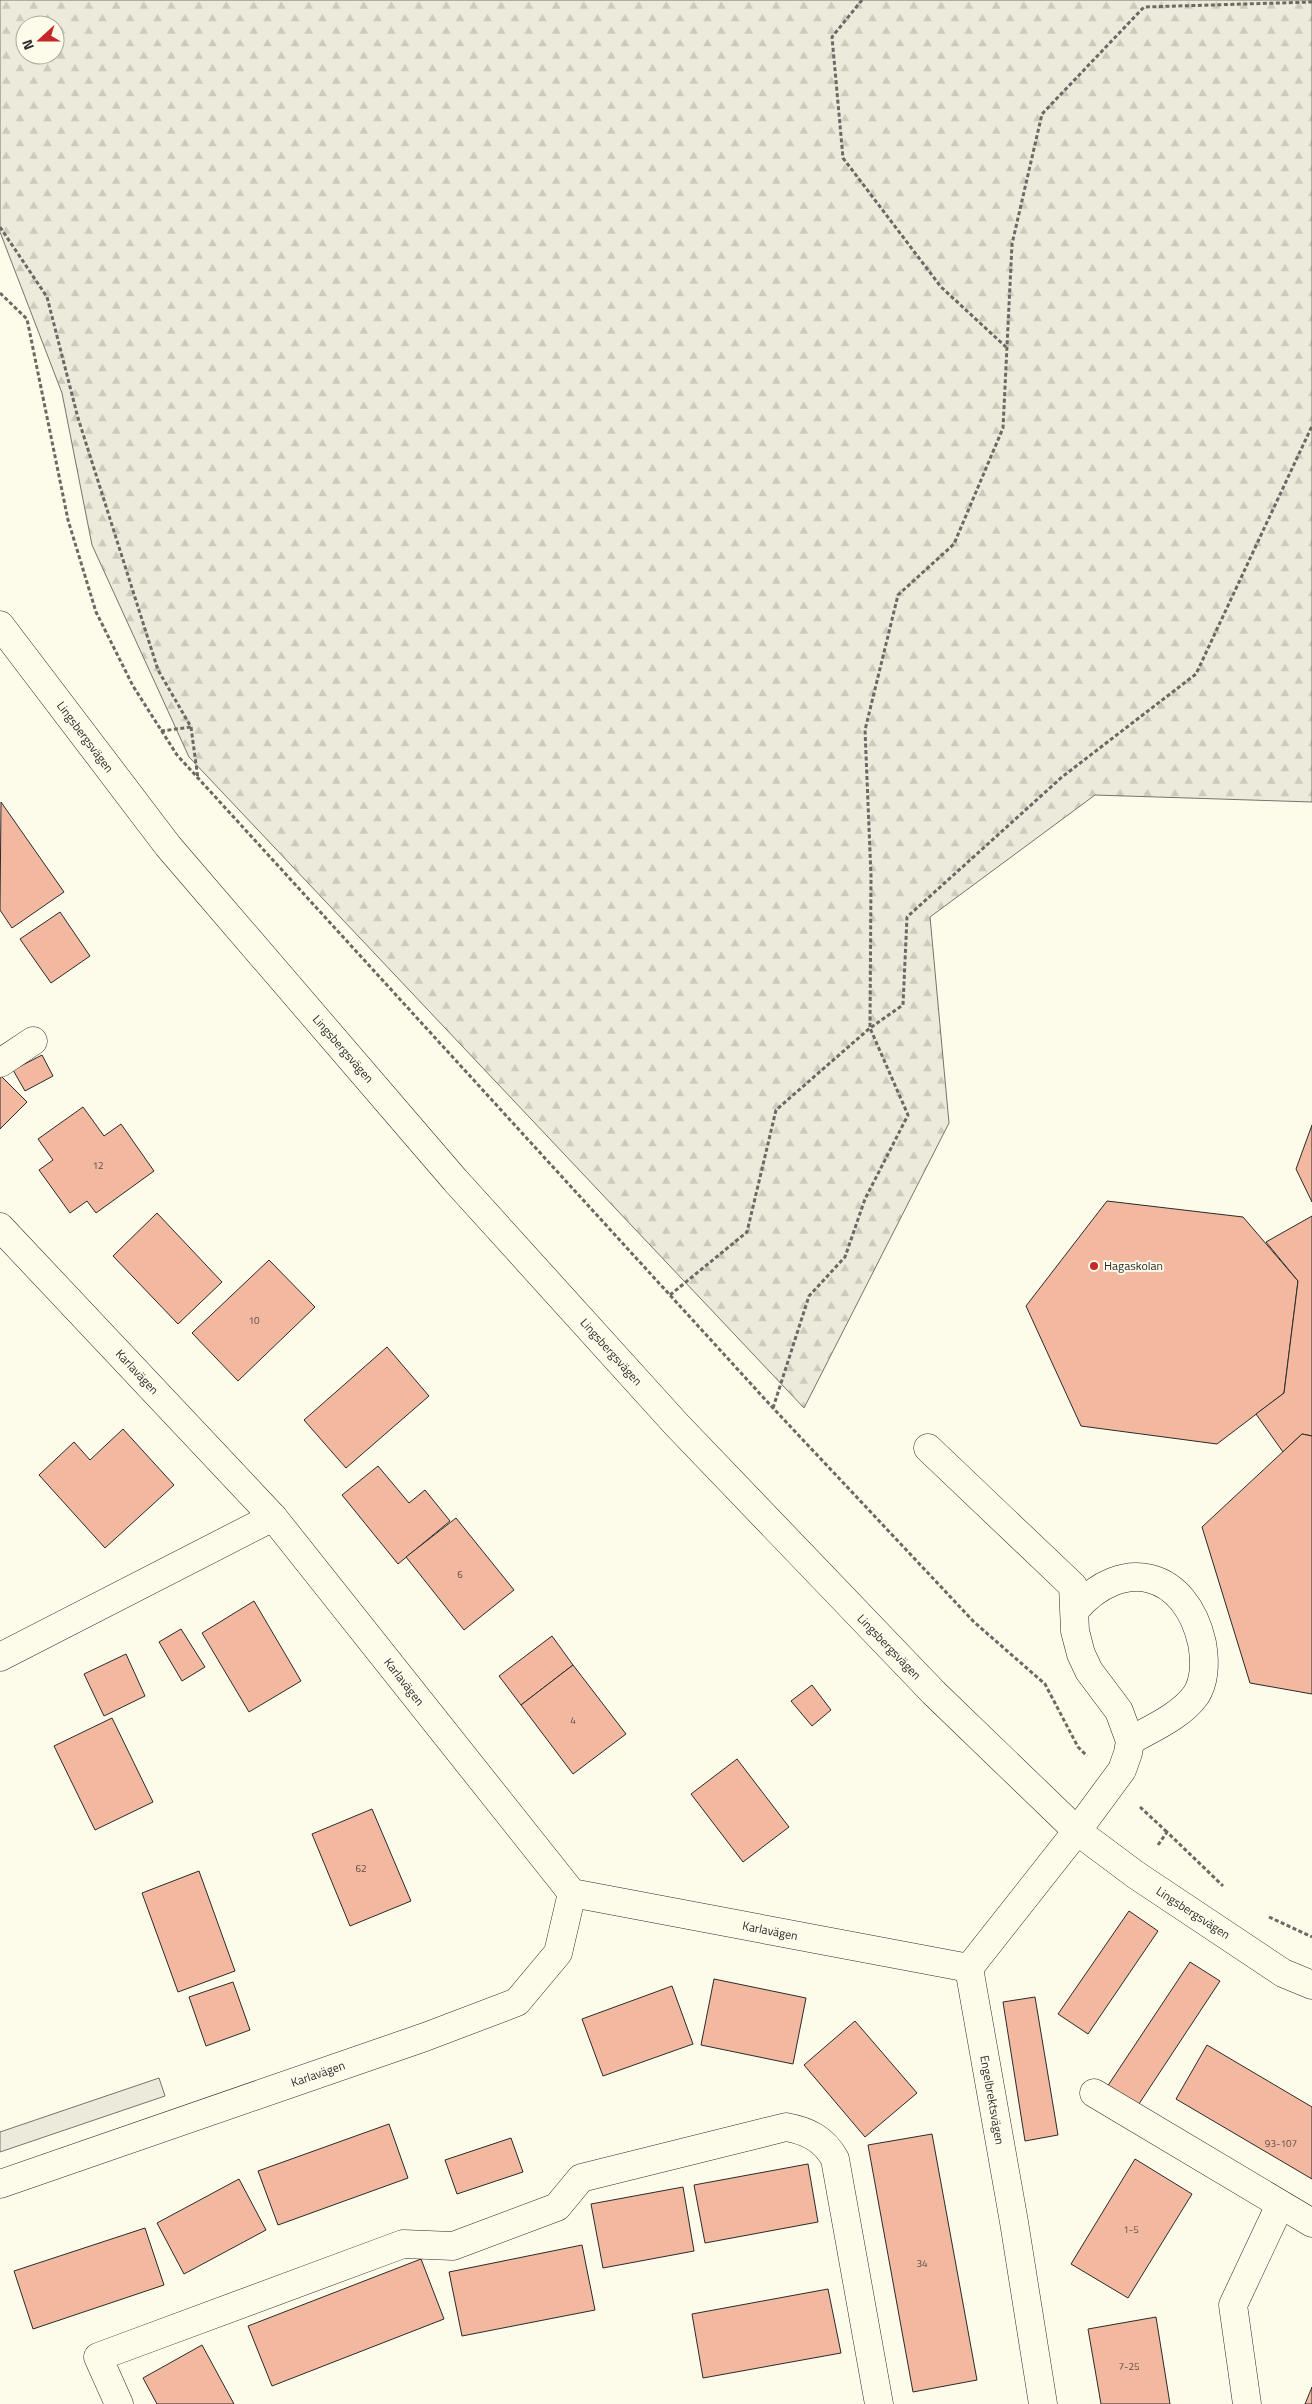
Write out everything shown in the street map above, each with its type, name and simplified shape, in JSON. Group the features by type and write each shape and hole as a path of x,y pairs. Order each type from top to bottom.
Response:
{"street":[{"name":"Lingsbergsvägen","path":"0,625 168,846 462,1188 676,1424 934,1693 1077,1831 1136,1875 1283,1973 1312,1985"},
{"path":"0,1063 33,1041"},
{"name":"Karlavägen","path":"0,1227 273,1517 572,1893 968,1968"},
{"path":"928,1448 1073,1586 1076,1631 1080,1654 1089,1671 1119,1711 1130,1741 1122,1770 1077,1831 968,1968"},
{"path":"0,1657 273,1517"},
{"path":"1075,1610 1084,1600 1105,1586 1142,1577 1167,1585 1177,1593 1186,1602 1195,1622 1203,1651 1204,1668 1202,1682 1195,1695 1172,1717 1130,1741"},
{"name":"Karlavägen","path":"0,2184 425,2037 517,2002 558,1952 572,1893"},
{"name":"Engelbrektsvägen","path":"968,1968 1014,2222 1043,2404"},
{"path":"1094,2093 1312,2223"},
{"path":"119,2404 98,2357 403,2244 452,2246 557,2207 581,2178 786,2127 813,2135 828,2146 835,2159 879,2404"},
{"path":"1247,2404 1233,2305 1280,2205"}],"path":[{"path":"862,0 832,37 843,158 941,287 1006,347"},
{"path":"773,1408 809,1296 844,1257 865,1199 908,1115 870,1028 871,876 865,730 898,595 954,544 1003,428 1012,244 1042,114 1144,7 1312,2"},
{"path":"0,227 47,297 78,418 158,670 191,727 198,780"},
{"path":"0,293 27,319 68,520 96,612 133,686 177,756 773,1408 974,1622 1045,1684 1078,1747 1167,1832"},
{"path":"670,1295 747,1232 776,1110 870,1028 903,1005 908,917 1062,777 1196,674 1312,426"},
{"path":"161,731 191,727"}],"green space":[{"path":"0,0 1312,0 1312,802 1095,795 930,917 949,1123 804,1408 189,757 92,545 62,393 0,232"}],"shaded area":[{"path":"159,2078 165,2096 0,2152 0,2132"}],"building":[{"path":"1,802 64,892 12,928 0,910"},
{"path":"60,912 90,956 51,983 20,939"},
{"path":"42,1055 53,1076 25,1091 13,1070"},
{"path":"0,1075 27,1102 0,1129"},
{"path":"83,1107 104,1136 121,1124 154,1171 96,1213 87,1201 70,1213 39,1170 53,1160 38,1139"},
{"path":"1312,1125 1312,1202 1296,1169"},
{"path":"1107,1201 1243,1217 1298,1281 1284,1393 1217,1444 1081,1426 1026,1306"},
{"path":"157,1213 222,1282 178,1324 113,1256"},
{"path":"1312,1216 1312,1436 1302,1434 1283,1452 1256,1414 1284,1393 1298,1281 1266,1242"},
{"path":"269,1260 315,1307 238,1381 192,1333"},
{"path":"387,1347 429,1396 346,1468 304,1420"},
{"path":"123,1429 174,1485 105,1548 39,1475 74,1442 90,1460"},
{"path":"1302,1434 1312,1436 1312,1694 1250,1683 1202,1527"},
{"path":"378,1466 409,1503 425,1490 450,1521 398,1564 342,1495"},
{"path":"456,1518 514,1590 464,1630 406,1557"},
{"path":"254,1601 301,1681 249,1712 202,1633"},
{"path":"181,1629 205,1667 182,1681 159,1642"},
{"path":"552,1636 573,1665 521,1705 499,1676"},
{"path":"126,1654 145,1696 104,1716 84,1674"},
{"path":"573,1665 626,1734 573,1774 521,1705"},
{"path":"812,1685 831,1710 812,1726 791,1701"},
{"path":"112,1718 153,1802 95,1830 54,1746"},
{"path":"737,1759 789,1827 743,1862 691,1794"},
{"path":"372,1809 411,1901 350,1926 312,1834"},
{"path":"199,1871 235,1971 178,1992 142,1893"},
{"path":"1129,1911 1158,1931 1088,2034 1058,2014"},
{"path":"1190,1962 1220,1981 1133,2113 1103,2093"},
{"path":"714,1979 806,1998 793,2064 701,2045"},
{"path":"233,1982 250,2030 206,2046 189,1997"},
{"path":"672,1986 693,2044 603,2076 582,2019"},
{"path":"1035,1997 1058,2135 1025,2141 1003,2002"},
{"path":"855,2021 917,2093 865,2137 804,2065"},
{"path":"1207,2045 1312,2107 1312,2179 1176,2099"},
{"path":"389,2124 408,2178 278,2225 258,2171"},
{"path":"932,2134 977,2380 913,2392 868,2145"},
{"path":"511,2138 523,2172 457,2194 445,2160"},
{"path":"1135,2159 1192,2194 1128,2298 1071,2264"},
{"path":"808,2164 818,2222 705,2243 694,2185"},
{"path":"239,2179 266,2230 184,2274 157,2223"},
{"path":"683,2187 694,2251 603,2268 591,2204"},
{"path":"145,2228 164,2285 33,2329 14,2271"},
{"path":"582,2245 595,2310 462,2336 449,2272"},
{"path":"421,2259 444,2319 272,2386 248,2326"},
{"path":"828,2289 841,2353 703,2378 692,2314"},
{"path":"1156,2317 1170,2404 1101,2404 1088,2329"},
{"path":"202,2345 234,2404 157,2404 143,2378"},
{"path":"1312,2387 1312,2404 1305,2404"}],"place":[{"name":"Hagaskolan","path":"1094,1266"}]}
